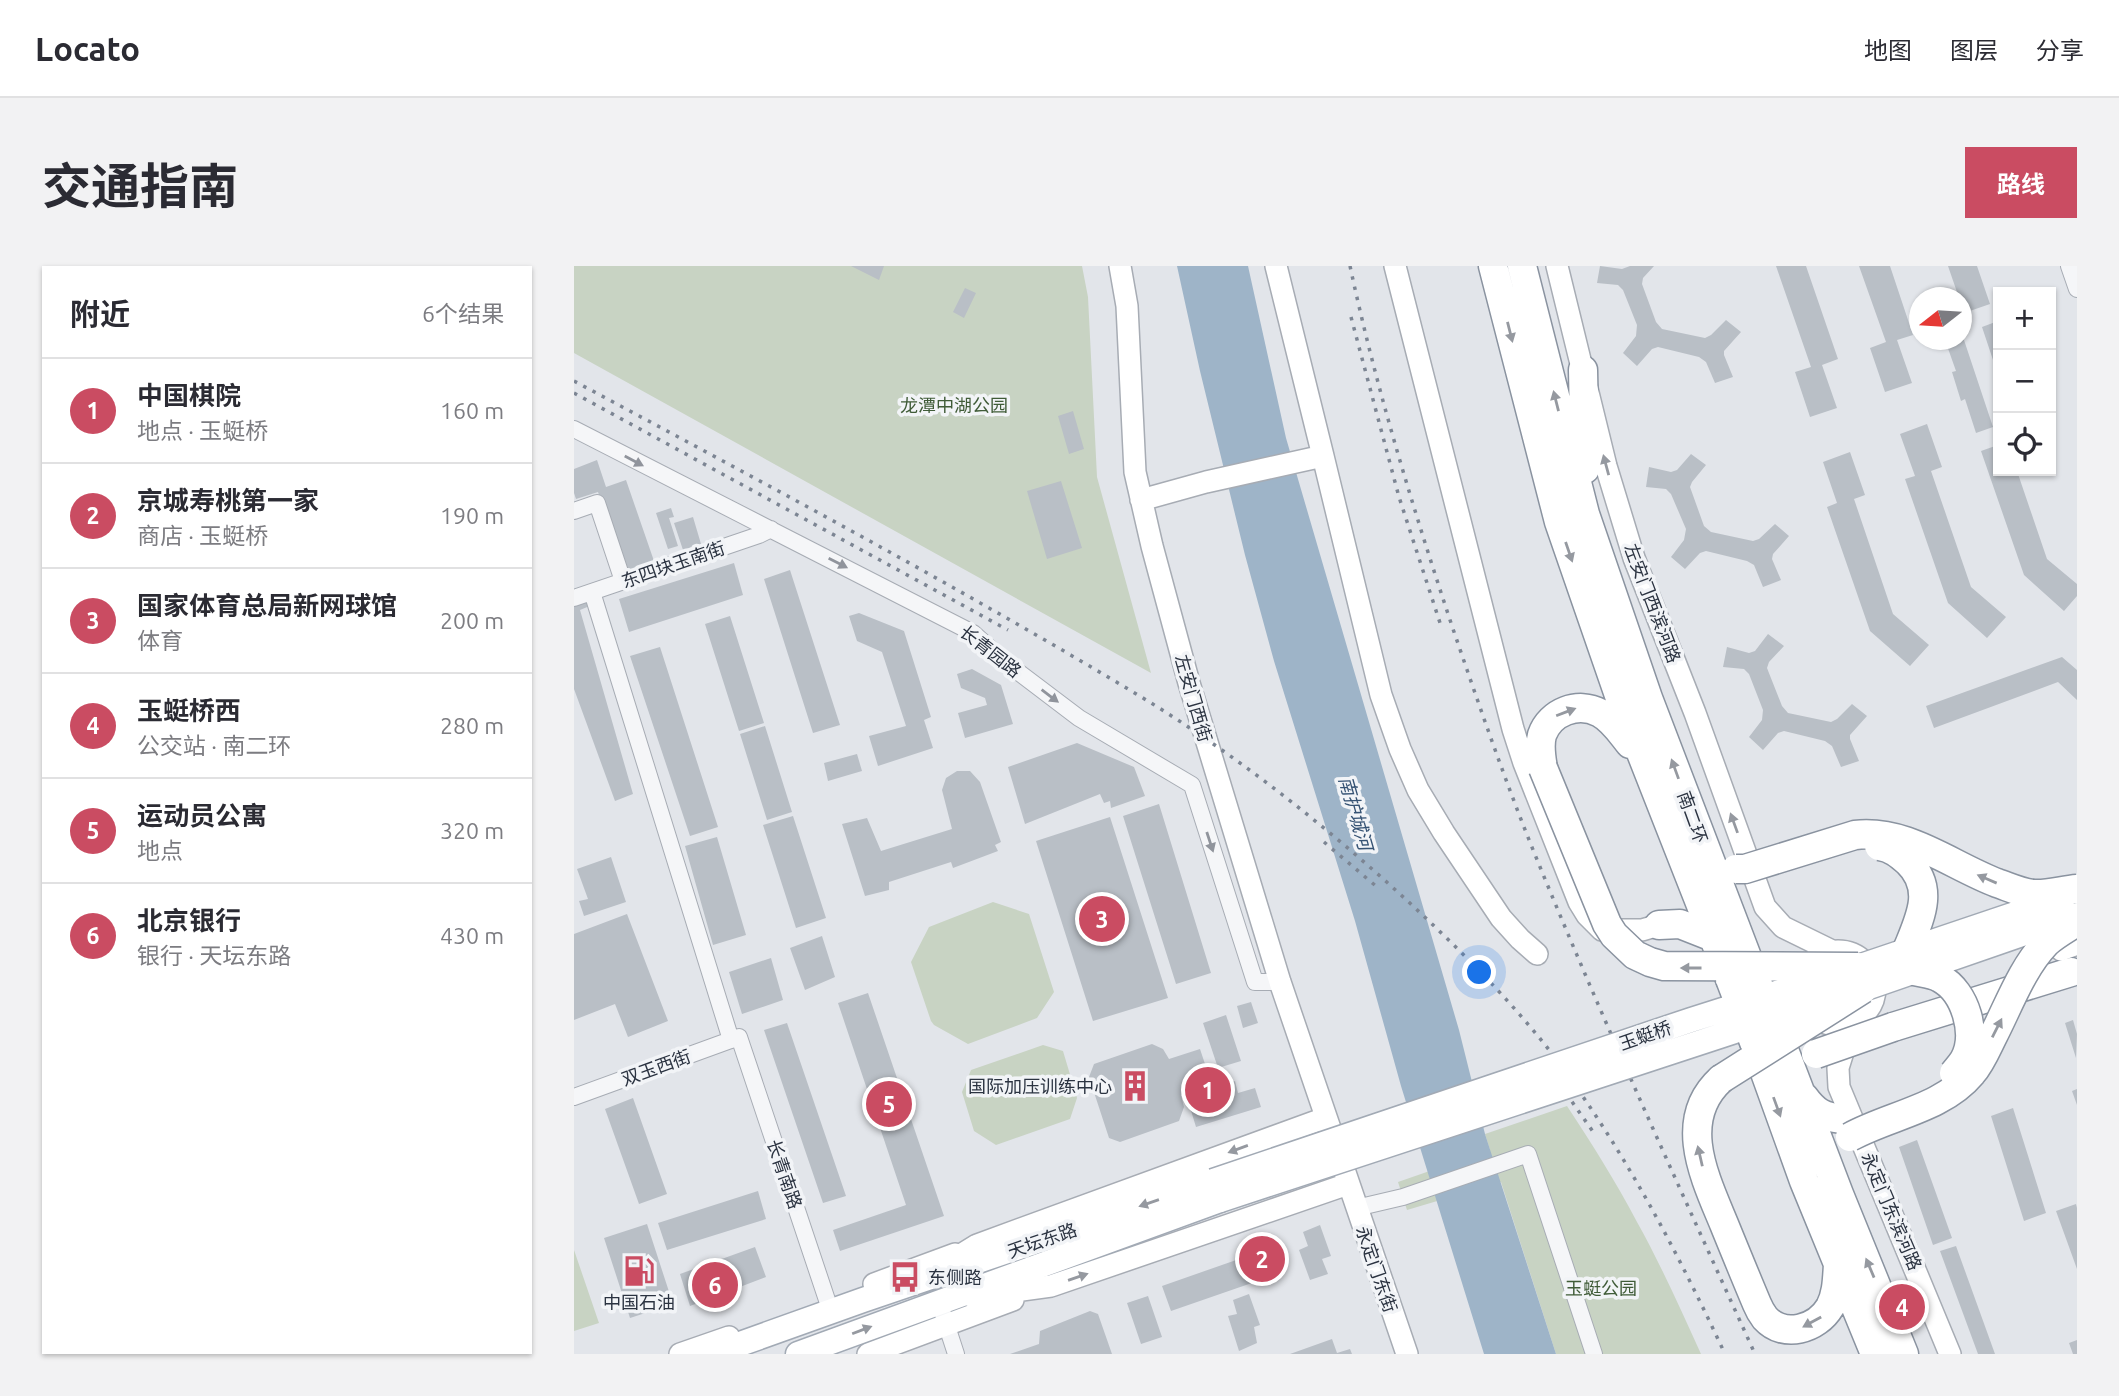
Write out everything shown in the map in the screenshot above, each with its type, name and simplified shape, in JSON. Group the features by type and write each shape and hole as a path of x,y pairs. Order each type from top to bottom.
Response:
{"highway":[{"name":"南二环","path":"1493,266 1559,522 1623,707 1689,880 1723,929"},
{"name":"南二环","path":"1521,266 1586,514 1648,698 1707,854 1723,929 1741,975 1783,1059 1904,1354"},
{"path":"1583,370 1586,514"},
{"path":"1644,763 1612,722 1600,713 1581,708 1562,712 1553,718 1547,725 1540,744 1544,768 1607,924 1619,940 1635,955 1650,962 1680,968 1869,975"},
{"path":"1659,925 1680,923 1723,929 1735,906 1739,880 1745,869 1854,835 1873,834 1902,839 1984,878 2022,892 2035,894 2077,891"},
{"path":"1707,854 1749,886 1861,845 1883,846 1897,852 1917,871 1924,902 1910,961 1939,977 1951,986 1960,998 1969,1025 1965,1059 1952,1076 1846,1128"},
{"path":"1659,925 1675,910 1689,880"},
{"path":"2072,963 1893,1027 1827,1061 1783,1059 1813,1109 1846,1128 1870,1126 1937,1101 1973,1073 2026,971 2038,953 2048,941 2077,922"},
{"path":"1838,1264 1836,1294 1823,1317 1812,1325 1787,1330 1765,1318 1709,1188 1696,1140 1699,1112 1712,1086 1869,975"},
{"name":"南二环","path":"1783,1059 1804,1181 1875,1354"},
{"path":"1839,1194 1837,1171 1846,1128"}],"main road":[{"name":"玉蜓桥","path":"1910,961 2077,891"},
{"name":"玉蜓桥","path":"1217,1190 1691,1020 1869,975 2077,915"},
{"name":"天坛东路","path":"712,1354 829,1307 911,1285 1217,1190"},
{"name":"天坛东路","path":"798,1354 939,1302 1217,1190"}],"street":[{"name":"左安门西街","path":"1120,266 1126,306 1135,472 1141,500 1189,683 1280,982 1336,1150"},
{"path":"1276,266 1313,458 1381,695 1400,749 1419,790 1444,833 1501,918 1537,954"},
{"path":"1395,266 1513,729 1579,902 1601,930 1642,930 1659,925"},
{"name":"左安门西滨河路","path":"1557,266 1606,466 1634,558 1695,713 1765,907 1783,928 1832,951"},
{"path":"2069,266 2077,289"},
{"name":"长青园路","path":"574,429 973,633 1005,662 1079,718 1192,785 1255,982 1280,982"},
{"path":"1141,500 1313,458"},
{"path":"574,511 597,503 622,581"},
{"name":"东四块玉南街","path":"574,598 771,529"},
{"name":"长青南路","path":"592,592 735,1039 829,1307"},
{"path":"2072,963 2039,892 2077,878"},
{"path":"1869,975 2049,917"},
{"path":"1832,951 1856,955 1869,975 1874,997 1870,1008 1862,1017 1852,1023 1832,1026 1813,1016 1798,998 1802,976 1813,959 1832,951"},
{"path":"1336,1150 1798,998"},
{"path":"1827,1061 1852,1023"},
{"name":"双玉西街","path":"574,1097 735,1039"},
{"name":"永定门东滨河路","path":"1827,1061 1950,1354"},
{"path":"680,1354 829,1307 977,1245 1325,1118"},
{"path":"1275,1135 1298,1202"},
{"name":"永定门东街","path":"1336,1150 1407,1354"},
{"path":"1356,1208 1403,1197 1528,1154 1594,1354"},
{"path":"868,1354 1051,1286 1348,1184"},
{"path":"911,1285 977,1245"},
{"path":"956,1354 939,1302 1051,1286"}],"green space":[{"name":"龙潭中湖公园","path":"574,266 1082,266 1088,297 1097,477 1151,673 574,353"},
{"path":"993,902 1029,914 1054,992 1037,1018 968,1044 931,1021 911,962 929,927"},
{"path":"1043,1045 1063,1051 1077,1098 1070,1119 996,1145 974,1131 962,1092 971,1070"},
{"name":"玉蜓公园","path":"1567,1106 1646,1238 1701,1354 1556,1354 1501,1182 1407,1210 1398,1182 1490,1150 1485,1134"},
{"path":"574,1250 599,1323 574,1331"}],"water":[{"name":"南护城河","path":"1177,266 1248,266 1286,438 1459,1030 1485,1134 1556,1354 1484,1354 1401,1086 1355,921 1274,661 1245,555"}],"building":[{"path":"851,266 884,266 879,280"},
{"path":"1600,266 1622,269 1630,266 1654,266 1643,278 1642,284 1656,322 1662,329 1705,338 1726,320 1741,332 1724,351 1733,377 1715,383 1706,362 1699,357 1658,347 1652,349 1637,366 1623,353 1636,336 1637,325 1623,290 1618,285 1597,283"},
{"path":"1776,266 1806,266 1838,359 1822,365 1837,408 1810,417 1795,372 1811,367"},
{"path":"1859,266 1890,266 1909,323 1909,336 1897,340 1912,383 1885,392 1870,348 1886,342"},
{"path":"1948,266 1977,266 1990,304 1972,310 1972,287 1955,287"},
{"path":"965,288 976,293 964,318 953,312"},
{"path":"1993,323 1993,360 1982,327"},
{"path":"1949,350 1967,350 1993,427 1976,433 1965,399 1961,401 1952,372 1956,371"},
{"path":"1073,411 1084,449 1069,454 1058,416"},
{"path":"1927,424 1942,467 1931,471 1971,587 2006,617 1987,638 1948,603 1905,479 1915,476 1900,434"},
{"path":"1993,447 1993,476 2019,476 2047,559 2077,584 2077,596 2064,611 2024,575 1981,451"},
{"path":"1850,452 1865,495 1854,499 1893,614 1929,645 1910,666 1870,631 1827,507 1837,503 1823,462"},
{"path":"1691,454 1706,465 1690,487 1704,526 1711,532 1753,541 1775,524 1789,536 1773,554 1772,559 1781,580 1763,587 1754,565 1706,551 1700,553 1685,569 1671,557 1684,540 1686,529 1671,494 1666,489 1646,487 1649,467 1671,472 1677,470"},
{"path":"597,460 606,487 626,480 654,561 625,571 598,492 576,499 574,469"},
{"path":"1061,481 1082,548 1047,559 1027,491"},
{"path":"671,508 674,517 669,518 678,546 668,549 656,513"},
{"path":"693,517 701,544 683,550 674,523"},
{"path":"734,563 743,595 629,632 619,599"},
{"path":"790,570 840,725 813,733 764,579"},
{"path":"589,595 592,605 580,610 633,794 615,801 574,689 574,600"},
{"path":"859,613 904,631 931,717 924,720 933,748 878,766 869,736 906,726 882,652 857,641 849,616"},
{"path":"730,616 764,723 739,731 705,624"},
{"path":"1768,634 1784,646 1767,668 1782,706 1788,713 1831,722 1852,704 1867,716 1850,735 1859,761 1841,767 1832,746 1825,741 1784,731 1778,733 1763,750 1749,737 1762,720 1763,710 1749,674 1744,669 1723,667 1727,647 1749,653 1755,651"},
{"path":"660,647 718,827 690,836 630,656"},
{"path":"2062,657 2077,670 2077,700 2058,682 1934,728 1926,706"},
{"path":"972,669 1001,685 1013,724 965,738 958,713 987,705 985,698 961,688 957,674"},
{"path":"765,726 792,812 767,820 740,734"},
{"path":"1077,743 1134,767 1145,796 1111,808 1110,801 1104,803 1100,794 1025,824 1008,767"},
{"path":"857,754 862,771 828,781 824,763"},
{"path":"957,771 970,771 980,782 1001,842 995,845 998,851 953,868 951,862 889,882 889,890 865,896 842,824 867,818 881,851 952,829 942,790 946,778"},
{"path":"1159,804 1211,973 1176,984 1123,816"},
{"path":"793,816 826,918 796,928 763,825"},
{"path":"1110,817 1168,998 1093,1021 1036,841"},
{"path":"717,837 746,935 713,945 685,846"},
{"path":"611,857 626,902 584,916 579,901 588,899 577,869"},
{"path":"627,914 668,1021 628,1037 615,1004 574,1020 574,934"},
{"path":"822,936 835,977 805,990 790,948"},
{"path":"771,958 783,1000 742,1014 729,972"},
{"path":"868,993 944,1216 840,1251 833,1230 906,1205 838,1003"},
{"path":"1251,1002 1258,1023 1243,1028 1237,1006"},
{"path":"1226,1015 1241,1061 1218,1068 1203,1023"},
{"path":"2073,1020 2077,1034 2076,1058 2065,1023"},
{"path":"787,1023 846,1196 823,1203 764,1030"},
{"name":"国际加压训练中心","path":"1152,1044 1163,1049 1169,1059 1200,1049 1213,1088 1235,1081 1238,1093 1255,1088 1261,1107 1196,1127 1186,1094 1181,1095 1184,1107 1179,1121 1120,1142 1109,1138 1089,1077 1094,1064"},
{"path":"2077,1089 2077,1105 2072,1091"},
{"path":"633,1098 667,1194 639,1204 605,1109"},
{"path":"2013,1108 2046,1213 2024,1221 1991,1116"},
{"path":"1917,1140 1952,1238 1933,1245 1899,1147"},
{"path":"758,1191 766,1219 667,1250 658,1223"},
{"path":"2076,1204 2077,1208 2077,1269 2056,1211"},
{"name":"中国石油","path":"647,1224 673,1304 630,1318 604,1238"},
{"path":"1320,1225 1331,1256 1322,1259 1328,1274 1310,1280 1299,1250 1308,1246 1303,1232"},
{"path":"1276,1246 1283,1265 1281,1273 1171,1311 1162,1286"},
{"path":"1956,1246 1995,1354 1978,1354 1940,1251"},
{"path":"755,1247 766,1277 690,1306 680,1274"},
{"path":"1249,1294 1260,1325 1254,1327 1257,1343 1239,1351 1228,1316 1237,1314 1233,1300"},
{"path":"1148,1296 1162,1337 1141,1344 1127,1303"},
{"path":"1090,1311 1098,1314 1112,1354 1010,1354 1039,1344 1040,1331"},
{"path":"1332,1339 1337,1353 1350,1349 1352,1354 1290,1354"},
{"path":"2077,1340 2077,1354 2073,1354 2069,1343"}],"railway":[{"path":"1350,266 1371,357 1409,492 1504,774 1590,986 1755,1354"},
{"path":"1351,317 1399,497 1442,629"},
{"path":"574,381 880,547 1135,693 1257,775 1352,852 1465,956 1515,1009 1573,1082 1622,1157 1666,1234 1725,1354"},
{"path":"574,393 1008,630"},
{"path":"1324,842 1377,887"},
{"path":"1554,1076 1596,1136"}],"place":[{"name":"国家体育总局新网球馆","path":"1102,919"},
{"name":"国际加压训练中心","path":"1135,1086"},
{"name":"中国棋院","path":"1208,1090"},
{"name":"运动员公寓","path":"889,1104"},
{"name":"京城寿桃第一家","path":"1262,1259"},
{"name":"中国石油","path":"639,1271"},
{"name":"东侧路","path":"905,1277"},
{"name":"北京银行","path":"715,1285"},
{"name":"玉蜓桥西","path":"1902,1307"}]}
